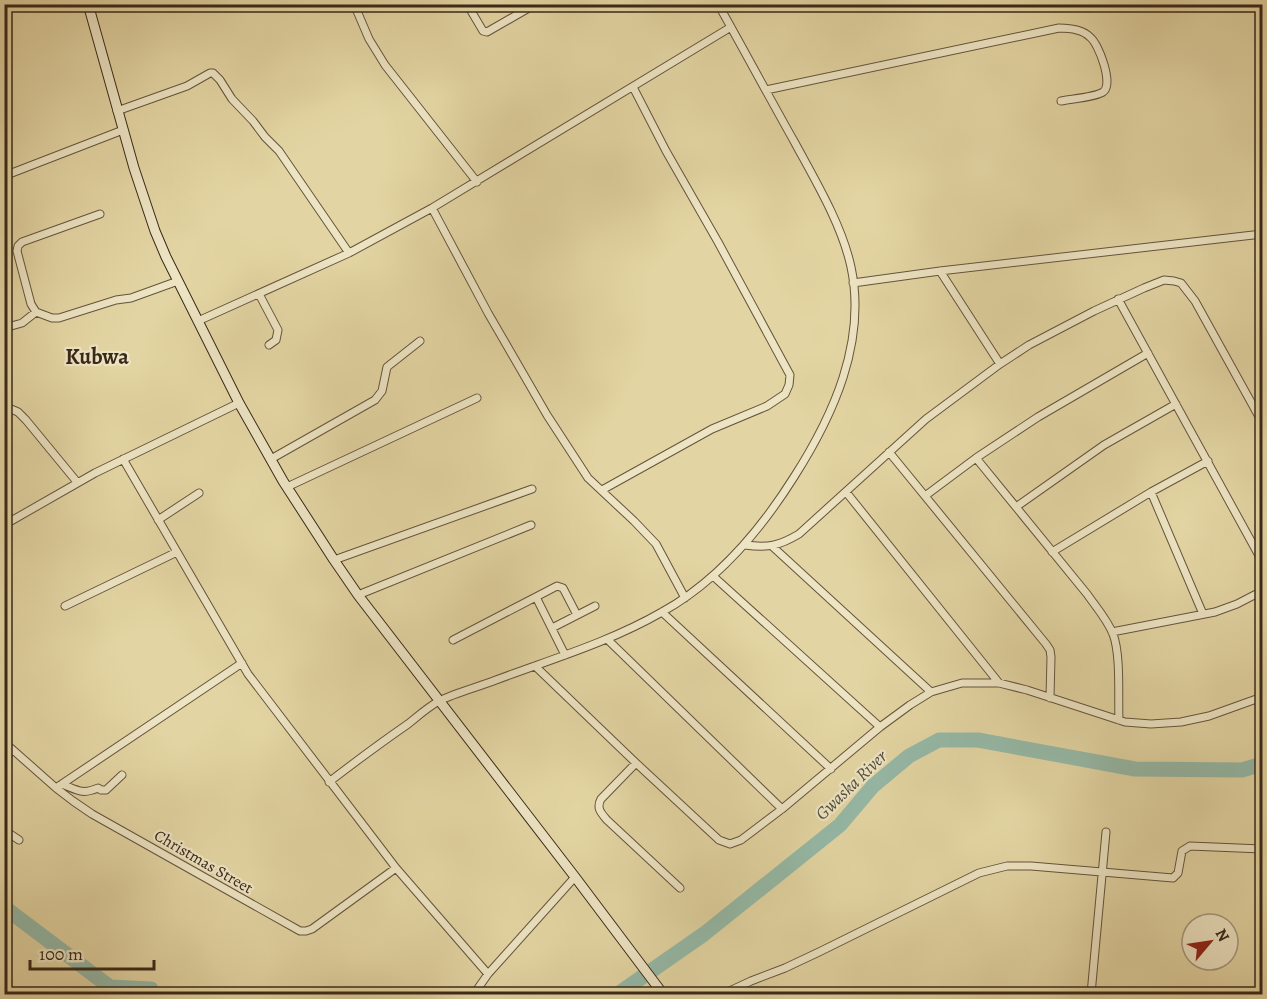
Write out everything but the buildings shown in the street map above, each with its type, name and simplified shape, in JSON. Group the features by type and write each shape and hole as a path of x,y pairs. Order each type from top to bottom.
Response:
{"main road":[{"path":"88,4 133,166 155,231 239,403 287,487 358,595 663,994"}],"street":[{"path":"362,4 354,6 369,39 385,65 477,182"},
{"path":"467,4 480,27 487,32 534,5"},
{"path":"329,782 439,701 607,639 685,598 713,576 745,545 810,452 826,420 852,344 855,313 851,267 843,241 824,198 718,4"},
{"path":"198,321 349,253 432,208 731,27"},
{"path":"766,90 1067,28 1084,32 1093,40 1107,77 1107,85 1100,94 1061,101"},
{"path":"117,111 186,86 213,73 232,99 279,151 349,253"},
{"path":"602,490 712,429 767,406 785,394 790,375 633,87"},
{"path":"4,176 123,130"},
{"path":"432,208 488,314 547,415 588,478 656,544 685,598"},
{"path":"100,214 21,242 18,246 17,251 31,304 36,312 59,318 116,300 131,298 178,281"},
{"path":"853,283 1263,234"},
{"path":"940,271 1000,364"},
{"path":"745,545 773,547 785,543 799,534 926,419 1000,364 1029,345 1118,299 1164,280 1181,283 1195,301 1263,422"},
{"path":"259,294 278,330 276,340 269,345"},
{"path":"1118,299 1263,561"},
{"path":"4,328 22,322 36,312"},
{"path":"271,459 375,400 382,391 387,367 420,341"},
{"path":"925,496 976,458 1038,417 1148,353"},
{"path":"287,487 477,398"},
{"path":"4,525 77,482 239,403"},
{"path":"1016,507 1104,445 1176,404"},
{"path":"4,406 18,412 26,420 77,482"},
{"path":"889,452 1050,650 1050,698"},
{"path":"976,458 1102,615 1112,632 1117,646 1119,720"},
{"path":"123,459 248,674 396,868 488,974"},
{"path":"1052,552 1151,492 1208,461"},
{"path":"334,560 532,489"},
{"path":"846,492 999,683"},
{"path":"1151,492 1203,614"},
{"path":"158,520 199,493"},
{"path":"358,595 531,525"},
{"path":"773,547 931,692"},
{"path":"65,606 177,552"},
{"path":"713,576 880,726"},
{"path":"453,640 557,586 563,588 577,615"},
{"path":"1112,632 1215,612 1263,591"},
{"path":"536,597 565,655"},
{"path":"552,628 595,606"},
{"path":"662,612 831,769"},
{"path":"607,639 782,809"},
{"path":"59,786 242,663"},
{"path":"535,666 719,840 730,844 741,840 782,809 880,726 910,705 931,692 962,683 999,683 1125,722 1151,724 1181,722 1209,716 1263,698"},
{"name":"Christmas Street","path":"4,742 59,786 73,801 92,814 300,931 312,929 396,868"},
{"path":"4,760 12,749"},
{"path":"636,763 601,799 599,809 680,888"},
{"path":"59,786 83,792 90,792 98,788 106,790 122,775"},
{"path":"4,830 19,840"},
{"path":"1091,994 1106,831"},
{"path":"723,994 785,969 979,873 1007,866 1031,866 1173,878 1178,873 1182,851 1190,846 1263,849"},
{"path":"474,994 488,974 575,877"},
{"path":"948,994 984,994"}],"waterway":[{"name":"Gwaska River","path":"618,994 704,934 840,825 873,786 909,756 939,740 978,740 1135,769 1242,770 1262,764"},
{"name":"Gwaska River","path":"4,907 110,987 151,989 152,994"}],"district":[{"name":"Kubwa","path":"97,356"}]}
